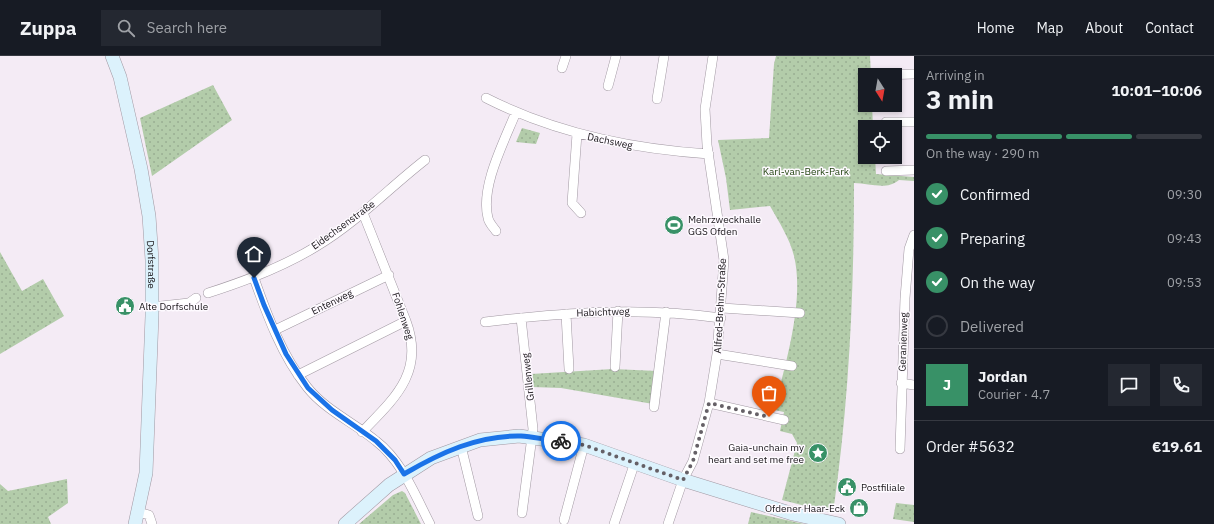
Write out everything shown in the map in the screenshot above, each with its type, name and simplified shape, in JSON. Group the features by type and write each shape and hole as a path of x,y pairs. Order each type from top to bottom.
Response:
{"street":[{"name":"Dorfstraße","path":"112,56 126,99 149,216 152,307 146,473 136,518"},
{"path":"562,68 566,56"},
{"path":"608,86 616,56"},
{"path":"657,99 664,56"},
{"name":"Alfred-Brehm-Straße","path":"668,524 683,480 693,461 709,403 717,354 722,308 724,260 709,154 705,109 712,56"},
{"path":"902,74 914,74"},
{"name":"Dachsweg","path":"486,98 545,124 578,134 629,145 709,154"},
{"path":"496,231 488,219 487,192 495,163 516,112"},
{"path":"902,122 914,122"},
{"path":"578,134 572,203 581,213"},
{"name":"Eidechsenstraße","path":"208,293 254,278 317,246 363,213 425,160"},
{"path":"886,171 914,170"},
{"name":"Fohlenweg","path":"362,432 396,396 405,382 410,368 413,350 411,332 363,213"},
{"name":"Geranienweg","path":"900,450 901,383 909,299 909,249 914,235"},
{"name":"Entenweg","path":"275,330 389,275"},
{"path":"254,278 275,330 298,375 308,388 332,410 376,441 395,460 430,524"},
{"path":"152,307 189,303 196,298"},
{"path":"722,308 800,313"},
{"path":"615,367 618,311"},
{"name":"Habichtweg","path":"485,322 566,314 618,311 666,312 721,318"},
{"path":"654,407 666,312"},
{"path":"566,314 569,369"},
{"name":"Grillenweg","path":"522,318 533,429 522,513"},
{"path":"298,375 406,321"},
{"path":"717,354 792,366"},
{"path":"901,383 914,385"},
{"path":"709,403 784,420"},
{"path":"345,524 389,485 431,458 480,440 502,437 531,437 584,445 683,480 797,515 839,524"},
{"path":"564,520 584,445"},
{"path":"461,446 478,516"},
{"path":"614,524 635,462"},
{"path":"136,518 149,515 152,524"}],"green space":[{"name":"Karl-van-Berk-Park","path":"776,56 870,56 871,68 858,68 858,112 872,112 873,120 858,120 858,164 875,164 876,174 914,177 914,181 899,180 883,186 854,183 850,348 843,431 833,513 782,500 797,443 792,434 780,431 784,412 774,410 788,353 795,313 797,274 794,256 787,237 770,206 730,210 726,178 718,140 769,138 774,64"},
{"path":"213,85 232,120 152,176 140,118"},
{"path":"522,128 540,133 536,144 516,142"},
{"path":"0,252 22,291 43,279 64,316 0,354"},
{"path":"613,369 657,371 653,404 561,388 532,387 531,374"},
{"path":"67,479 68,503 48,517 51,524 0,524 0,484 8,491"},
{"path":"402,491 405,493 421,524 359,524 393,495"},
{"path":"896,503 914,505 914,522 893,519"},
{"path":"751,512 804,524 748,524"}],"way so far":[{"path":"561,441 584,445 683,480 693,461 709,403 769,417"}],"place":[{"name":"Mehrzweckhalle GGS Ofden","path":"674,225"},
{"name":"Alte Dorfschule","path":"125,306"},
{"name":"Gaia-unchain my heart and set me free","path":"818,453"},
{"name":"Postfiliale","path":"847,487"},
{"name":"Ofdener Haar-Eck","path":"859,508"}],"route":[{"path":"254,278 264,305 286,354 298,375 308,388 332,410 376,441 395,460 404,474 431,458 480,440 519,436 561,441"}]}
